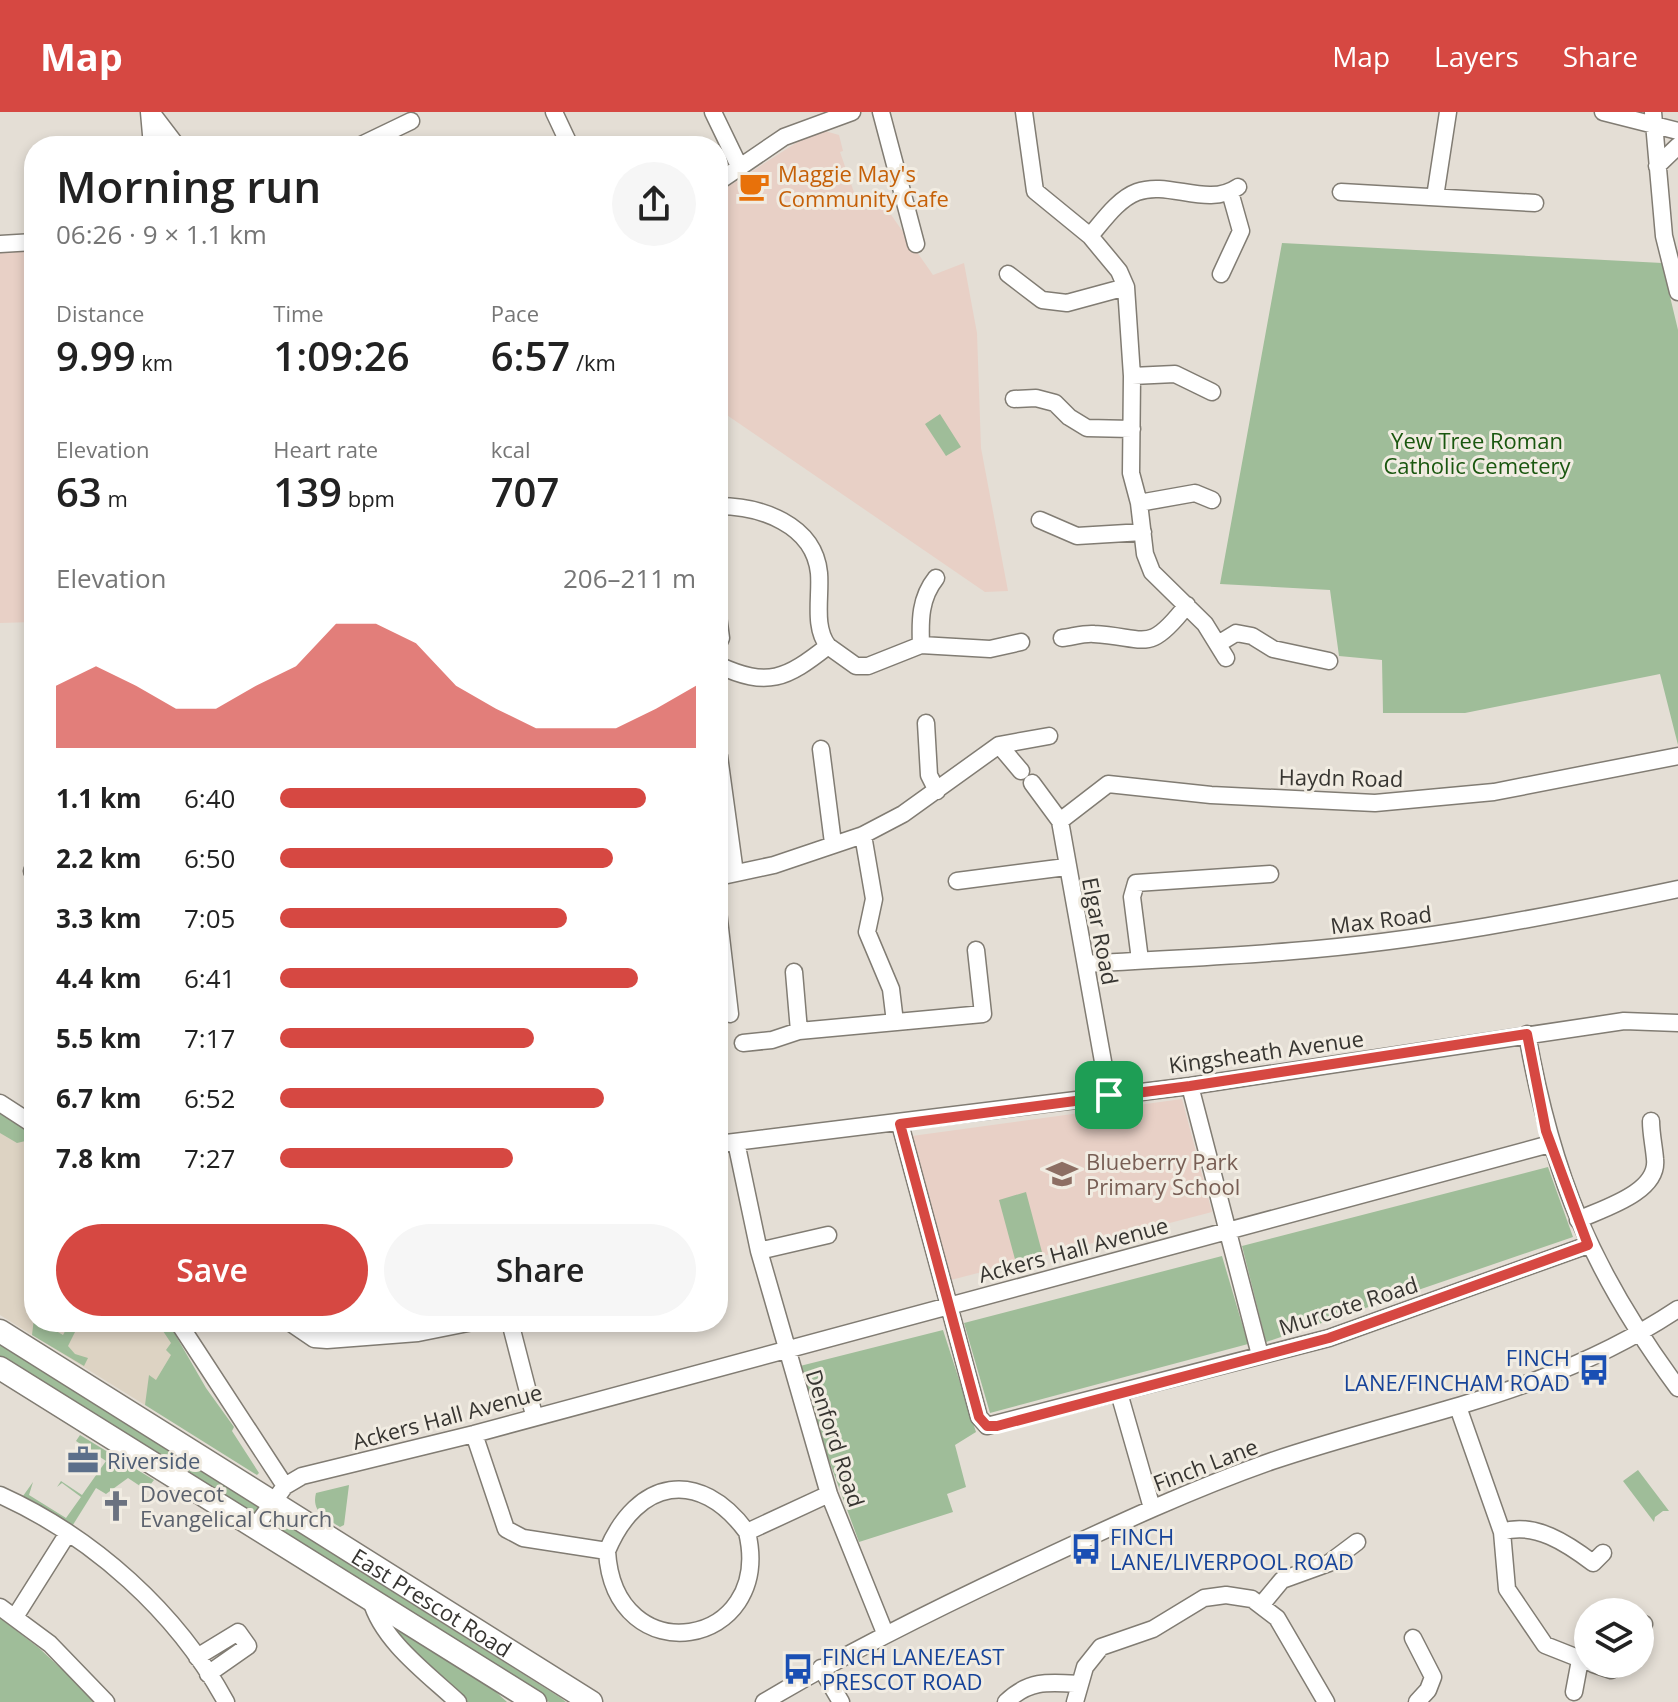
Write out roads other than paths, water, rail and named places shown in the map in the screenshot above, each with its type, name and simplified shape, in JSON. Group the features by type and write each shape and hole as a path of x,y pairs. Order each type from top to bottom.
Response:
{"highway":[{"name":"East Prescot Road","path":"0,1331 278,1494 583,1699"},
{"name":"East Prescot Road","path":"0,1368 535,1702"}],"street":[{"path":"150,112 165,136"},
{"path":"150,112 151,136"},
{"path":"554,112 565,136"},
{"path":"713,112 725,136"},
{"path":"728,176 800,128 852,112"},
{"path":"881,112 916,244"},
{"path":"1024,112 1035,191 1090,236 1119,271 1126,287 1132,376 1131,473 1152,572 1187,605 1222,651 1236,633 1252,636 1273,649 1329,661"},
{"path":"1435,197 1448,112"},
{"path":"1603,112 1653,120 1678,131"},
{"path":"1653,120 1664,236 1678,292"},
{"path":"380,136 411,121"},
{"path":"728,143 740,168"},
{"path":"1657,166 1678,146"},
{"path":"1090,236 1117,205 1137,192 1161,189 1211,195 1234,190 1241,231 1221,274"},
{"path":"1341,192 1535,203"},
{"path":"0,244 24,243"},
{"path":"1008,274 1042,300 1067,303 1126,287"},
{"path":"1132,376 1175,374 1212,392"},
{"path":"1014,399 1036,398 1055,403 1069,417 1087,428 1132,429"},
{"path":"1139,503 1195,493 1212,500"},
{"path":"728,506 745,506 780,519 804,537 818,568 820,636 828,646 856,666 868,666 921,645 990,649 1021,642"},
{"path":"1040,520 1077,536 1143,532"},
{"path":"921,645 920,618 927,590 936,578"},
{"path":"1062,638 1093,634 1141,642 1170,627 1187,605"},
{"path":"728,670 748,679 775,677 801,667 828,646"},
{"path":"926,723 929,775 937,791"},
{"path":"728,875 774,865 863,835 903,814 999,745 1049,736"},
{"name":"Elgar Road","path":"999,745 1060,821 1109,1095"},
{"path":"821,749 833,843"},
{"name":"Haydn Road","path":"1060,821 1108,784 1211,795 1375,803 1494,792 1678,756"},
{"path":"863,835 874,899 867,932 891,989 895,1022"},
{"path":"957,881 1066,867"},
{"path":"1140,960 1132,897 1136,883 1270,874"},
{"name":"Max Road","path":"1086,964 1294,951 1424,937 1513,924 1678,889"},
{"path":"743,1043 772,1040 799,1031 957,1019 983,1014 976,950"},
{"path":"794,972 799,1031"},
{"path":"728,997 730,1014"},
{"name":"Kingsheath Avenue","path":"728,1143 1190,1086 1624,1021 1678,1023"},
{"path":"1527,1034 1550,1144 1588,1245 1639,1335 1678,1388"},
{"path":"1190,1086 1260,1355"},
{"path":"0,1103 24,1117"},
{"path":"1578,1220 1628,1197 1646,1184 1655,1160 1651,1121"},
{"path":"900,1124 948,1304"},
{"name":"Denford Road","path":"736,1142 759,1251 829,1494 885,1633"},
{"name":"Ackers Hall Avenue","path":"278,1494 302,1476 474,1434 534,1415 1550,1144"},
{"path":"759,1251 828,1235"},
{"name":"Murcote Road","path":"948,1304 979,1417 987,1426 1329,1338 1588,1245"},
{"name":"Finch Lane","path":"764,1702 885,1633 1152,1508 1271,1462 1567,1371 1639,1335 1678,1309"},
{"name":"East Prescot Road","path":"184,1332 278,1494"},
{"path":"304,1332 314,1339 355,1332"},
{"path":"513,1332 534,1415"},
{"path":"1119,1393 1152,1508"},
{"path":"1458,1407 1502,1532 1507,1589 1545,1645 1574,1657"},
{"path":"474,1434 506,1529 523,1538 607,1551"},
{"path":"671,1489 708,1494 747,1532 751,1558 740,1601 724,1619 708,1628 684,1634 658,1632 634,1618 617,1594 608,1573 607,1551 616,1529 641,1501 671,1489"},
{"path":"255,1527 278,1494"},
{"path":"747,1532 829,1494"},
{"path":"0,1495 68,1533 134,1586 197,1657 226,1702"},
{"path":"1502,1532 1518,1526 1537,1532 1568,1544 1593,1563 1603,1553"},
{"path":"15,1617 68,1533"},
{"path":"1262,1604 1282,1580 1329,1563 1357,1542"},
{"path":"1075,1702 1085,1667 1109,1642 1153,1629 1204,1598 1239,1596 1262,1604 1287,1632 1326,1702"},
{"name":"East Prescot Road","path":"371,1600 380,1623 390,1636 458,1702"},
{"path":"0,1607 63,1656 106,1702"},
{"path":"197,1657 238,1632 248,1646 208,1674"},
{"path":"1413,1638 1433,1677 1428,1690 1417,1702"},
{"path":"821,1668 841,1702"},
{"path":"1574,1692 1580,1678"},
{"path":"1006,1702 1023,1686 1045,1682 1078,1684"}],"place":[{"name":"Maggie May's Community Cafe","path":"754,186"},
{"name":"Blueberry Park Primary School","path":"1062,1174"},
{"name":"FINCH LANE/FINCHAM ROAD","path":"1594,1370"},
{"name":"Riverside","path":"83,1460"},
{"name":"Dovecot Evangelical Church","path":"116,1506"},
{"name":"FINCH LANE/LIVERPOOL ROAD","path":"1086,1549"},
{"name":"FINCH LANE/EAST PRESCOT ROAD","path":"798,1669"}],"park label":[{"name":"Yew Tree Roman Catholic Cemetery","path":"1477,452"}]}
